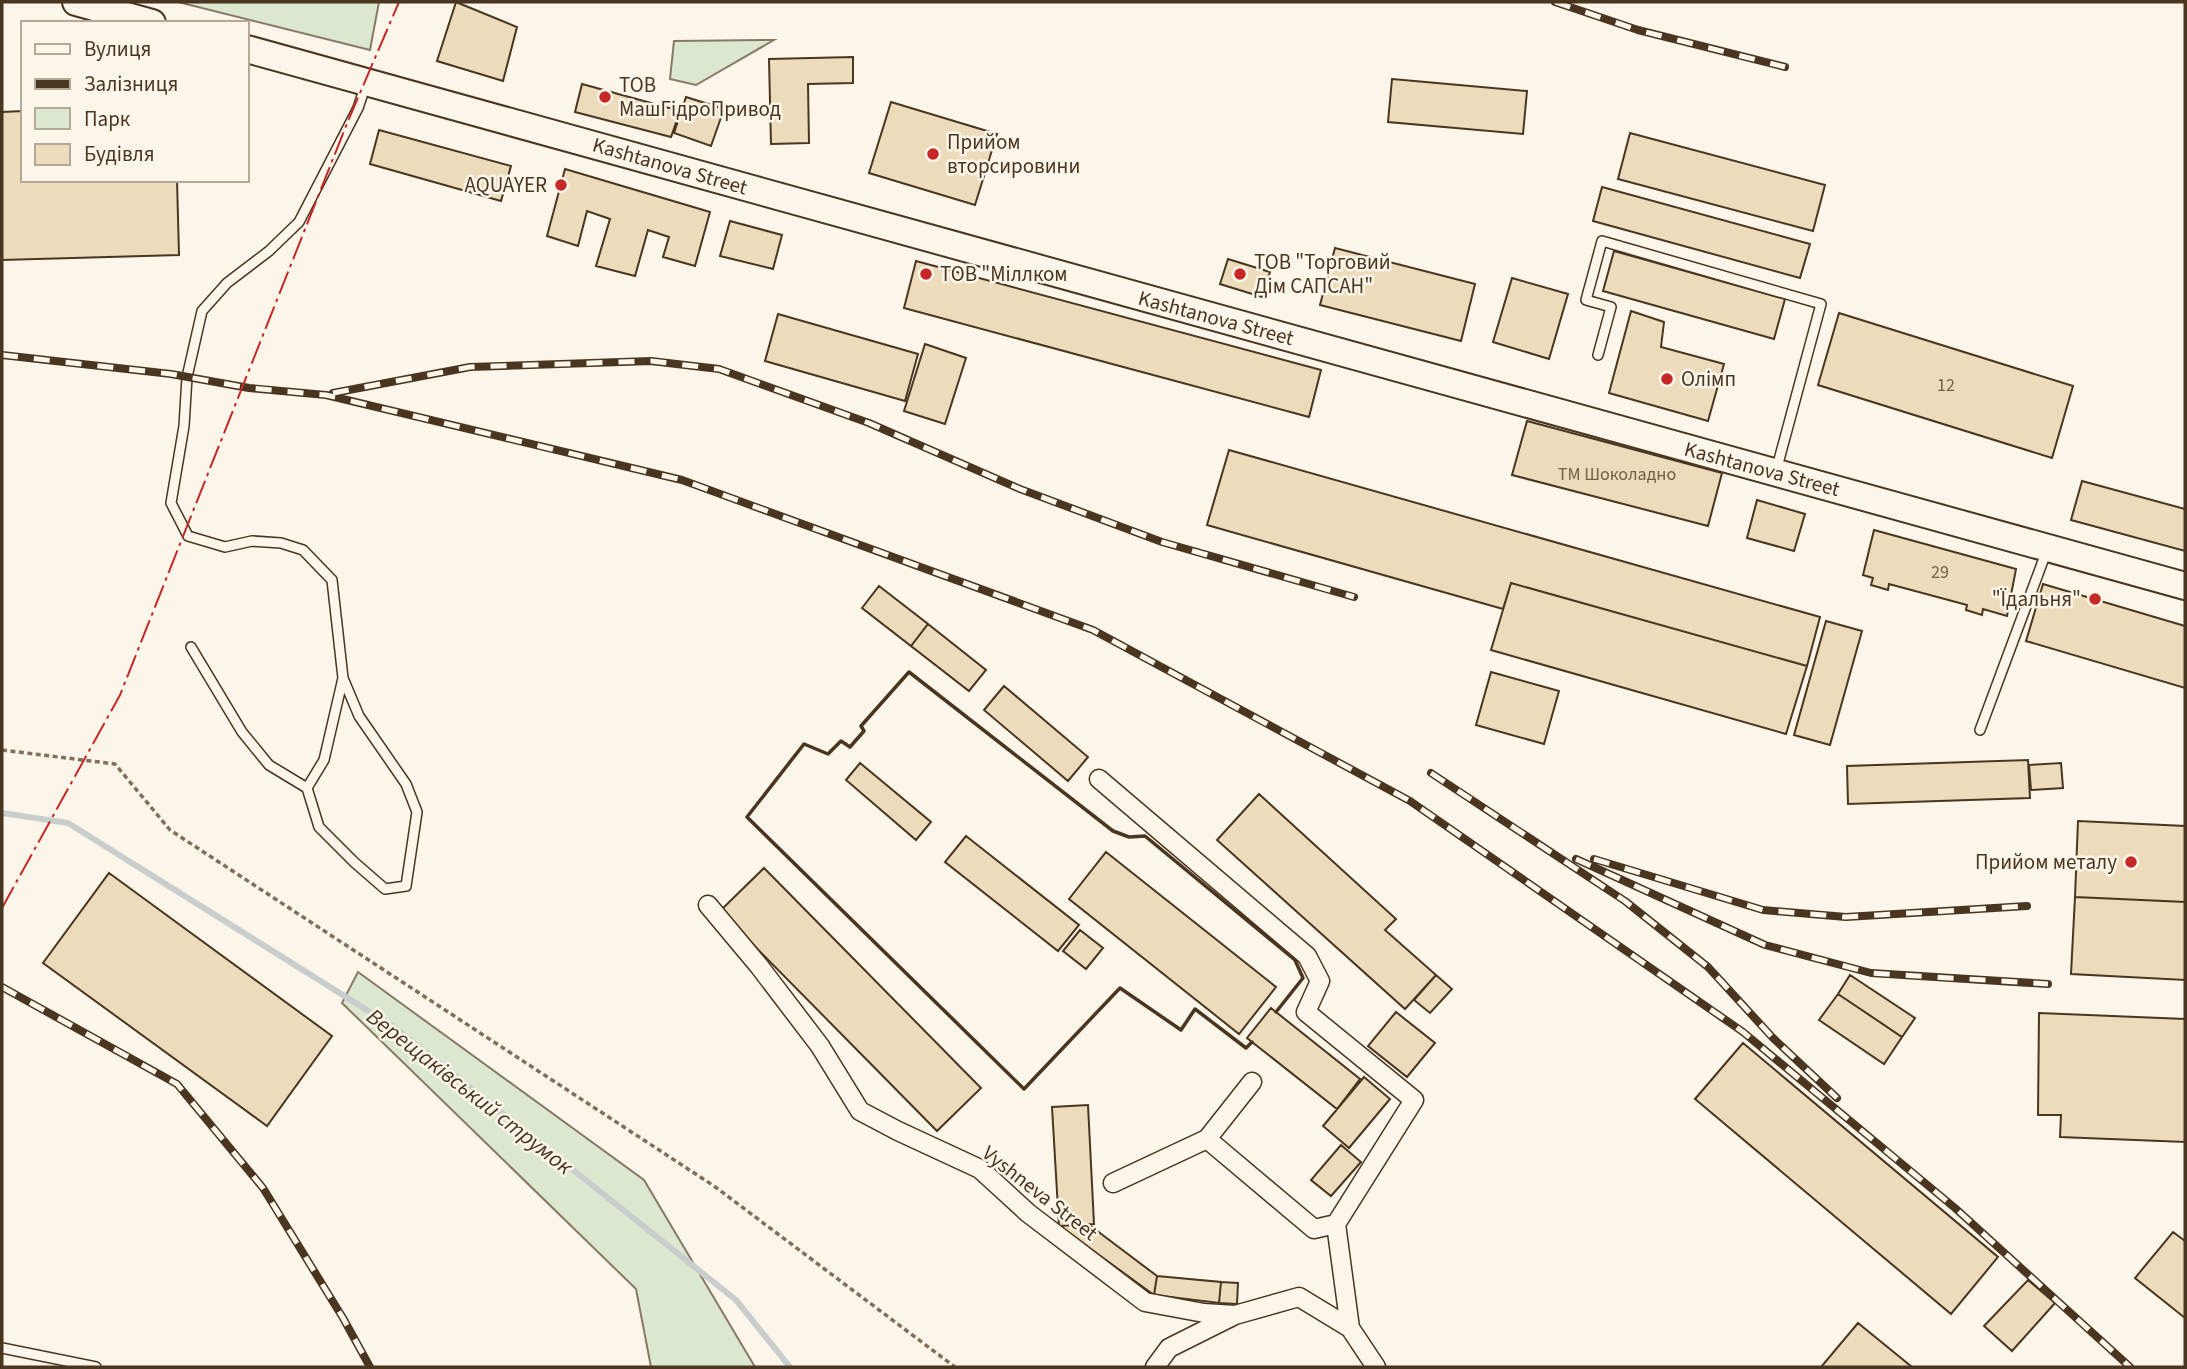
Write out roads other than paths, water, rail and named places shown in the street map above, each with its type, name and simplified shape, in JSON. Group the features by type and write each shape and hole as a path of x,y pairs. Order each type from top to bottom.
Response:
{"street":[{"path":"76,2 145,21"},
{"name":"Kashtanova Street","path":"248,49 2185,586"},
{"path":"1099,779 1307,956 1320,981 1306,1012 1414,1100 1336,1224 1314,1229 1207,1139"},
{"name":"Vyshneva Street","path":"708,905 820,1046 860,1111 980,1169 1028,1213 1144,1302 1204,1313 1236,1315"},
{"path":"1112,1183 1207,1139 1252,1082"},
{"name":"Vyshneva Street","path":"1336,1224 1350,1328"},
{"name":"Vyshneva Street","path":"1155,1367 1169,1348 1236,1315 1299,1297 1350,1328 1376,1367"}],"lane":[{"path":"307,788 324,760 342,678 332,580 303,550 281,543 252,541 225,547 188,536 171,503 184,426 187,377 202,311 227,283 269,251 299,222 358,107 366,82"},
{"path":"1598,355 1611,307 1587,300 1602,241 1821,304 1775,472"},
{"path":"1980,730 2048,548"},
{"path":"191,647 243,732 262,757 269,765 307,788 319,827 385,890 406,886 417,812 406,785 359,716 342,678"},
{"path":"2,1348 96,1367"}],"waterway":[{"name":"Верещаківський струмок","path":"2,813 68,823 394,1027 736,1300 790,1367"}],"railway":[{"path":"1555,2 1638,30 1785,67"},
{"path":"2,355 171,374 249,388 326,395 682,480 1093,630 1410,801 1743,1032 1955,1208 2130,1367"},
{"path":"333,393 470,367 651,361 719,369 869,423 1020,489 1162,542 1354,597"},
{"path":"1431,773 1625,901 1708,967 1773,1038 1837,1098"},
{"path":"1576,859 1765,945 1871,973 2048,984"},
{"path":"1594,859 1763,910 1846,917 2027,906"},
{"path":"2,987 177,1084 263,1188 370,1367"}],"place":[{"name":"ТОВ МашГідроПривод","path":"605,97"},
{"name":"Прийом вторсировини","path":"933,154"},
{"name":"AQUAYER","path":"561,185"},
{"name":"ТОВ \"Міллком","path":"926,274"},
{"name":"ТОВ \"Торговий Дім САПСАН\"","path":"1240,274"},
{"name":"Олімп","path":"1667,379"},
{"name":"\"Їдальня\"","path":"2095,599"},
{"name":"Прийом металу","path":"2131,862"}]}
